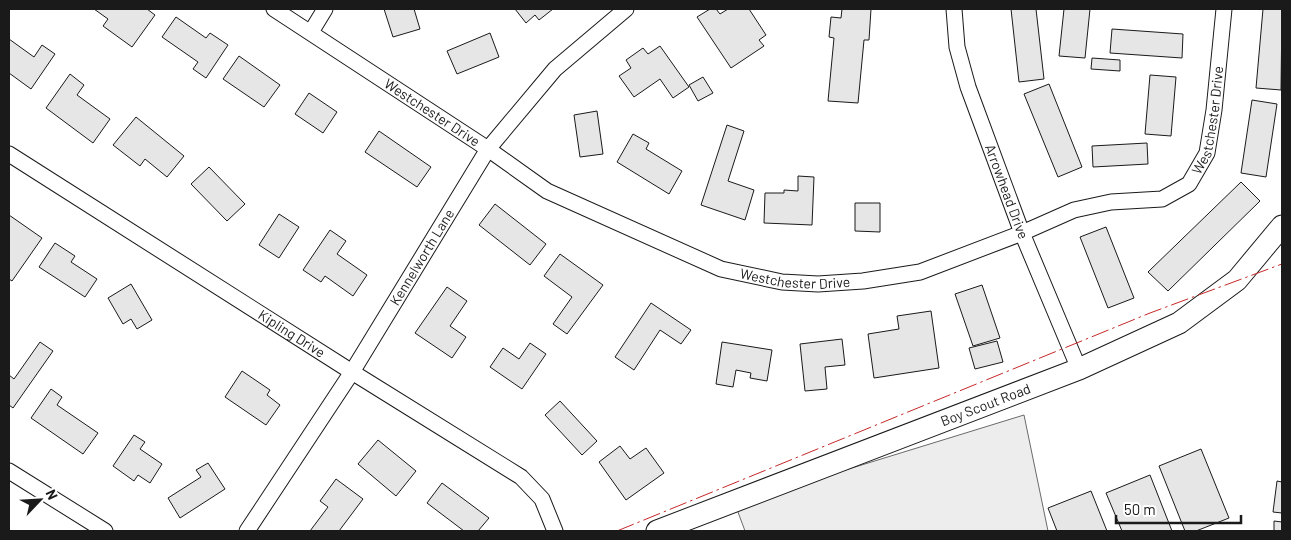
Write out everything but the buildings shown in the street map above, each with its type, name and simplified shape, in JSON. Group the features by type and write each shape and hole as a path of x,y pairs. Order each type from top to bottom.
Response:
{"street":[{"name":"Westchester Drive","path":"274,9 488,149 547,192 721,269 782,282 818,284 863,281 920,272 1022,233 1074,210 1111,202 1162,199 1189,184 1207,153 1214,110 1224,9"},
{"path":"311,32 325,9"},
{"name":"Kennelworth Lane","path":"246,531 352,372 488,149 555,69 626,9"},
{"name":"Arrowhead Drive","path":"954,9 957,47 968,87 1022,233 1079,368"},
{"name":"Kipling Drive","path":"9,154 521,477 542,499 555,531"},
{"name":"Boy Scout Road","path":"657,531 1079,368 1179,323 1237,280 1282,226"},
{"path":"9,471 105,531"}],"shaded area":[{"path":"1024,415 1048,531 745,531 735,504"}],"power":[{"path":"617,531 1150,313 1282,264"}]}
